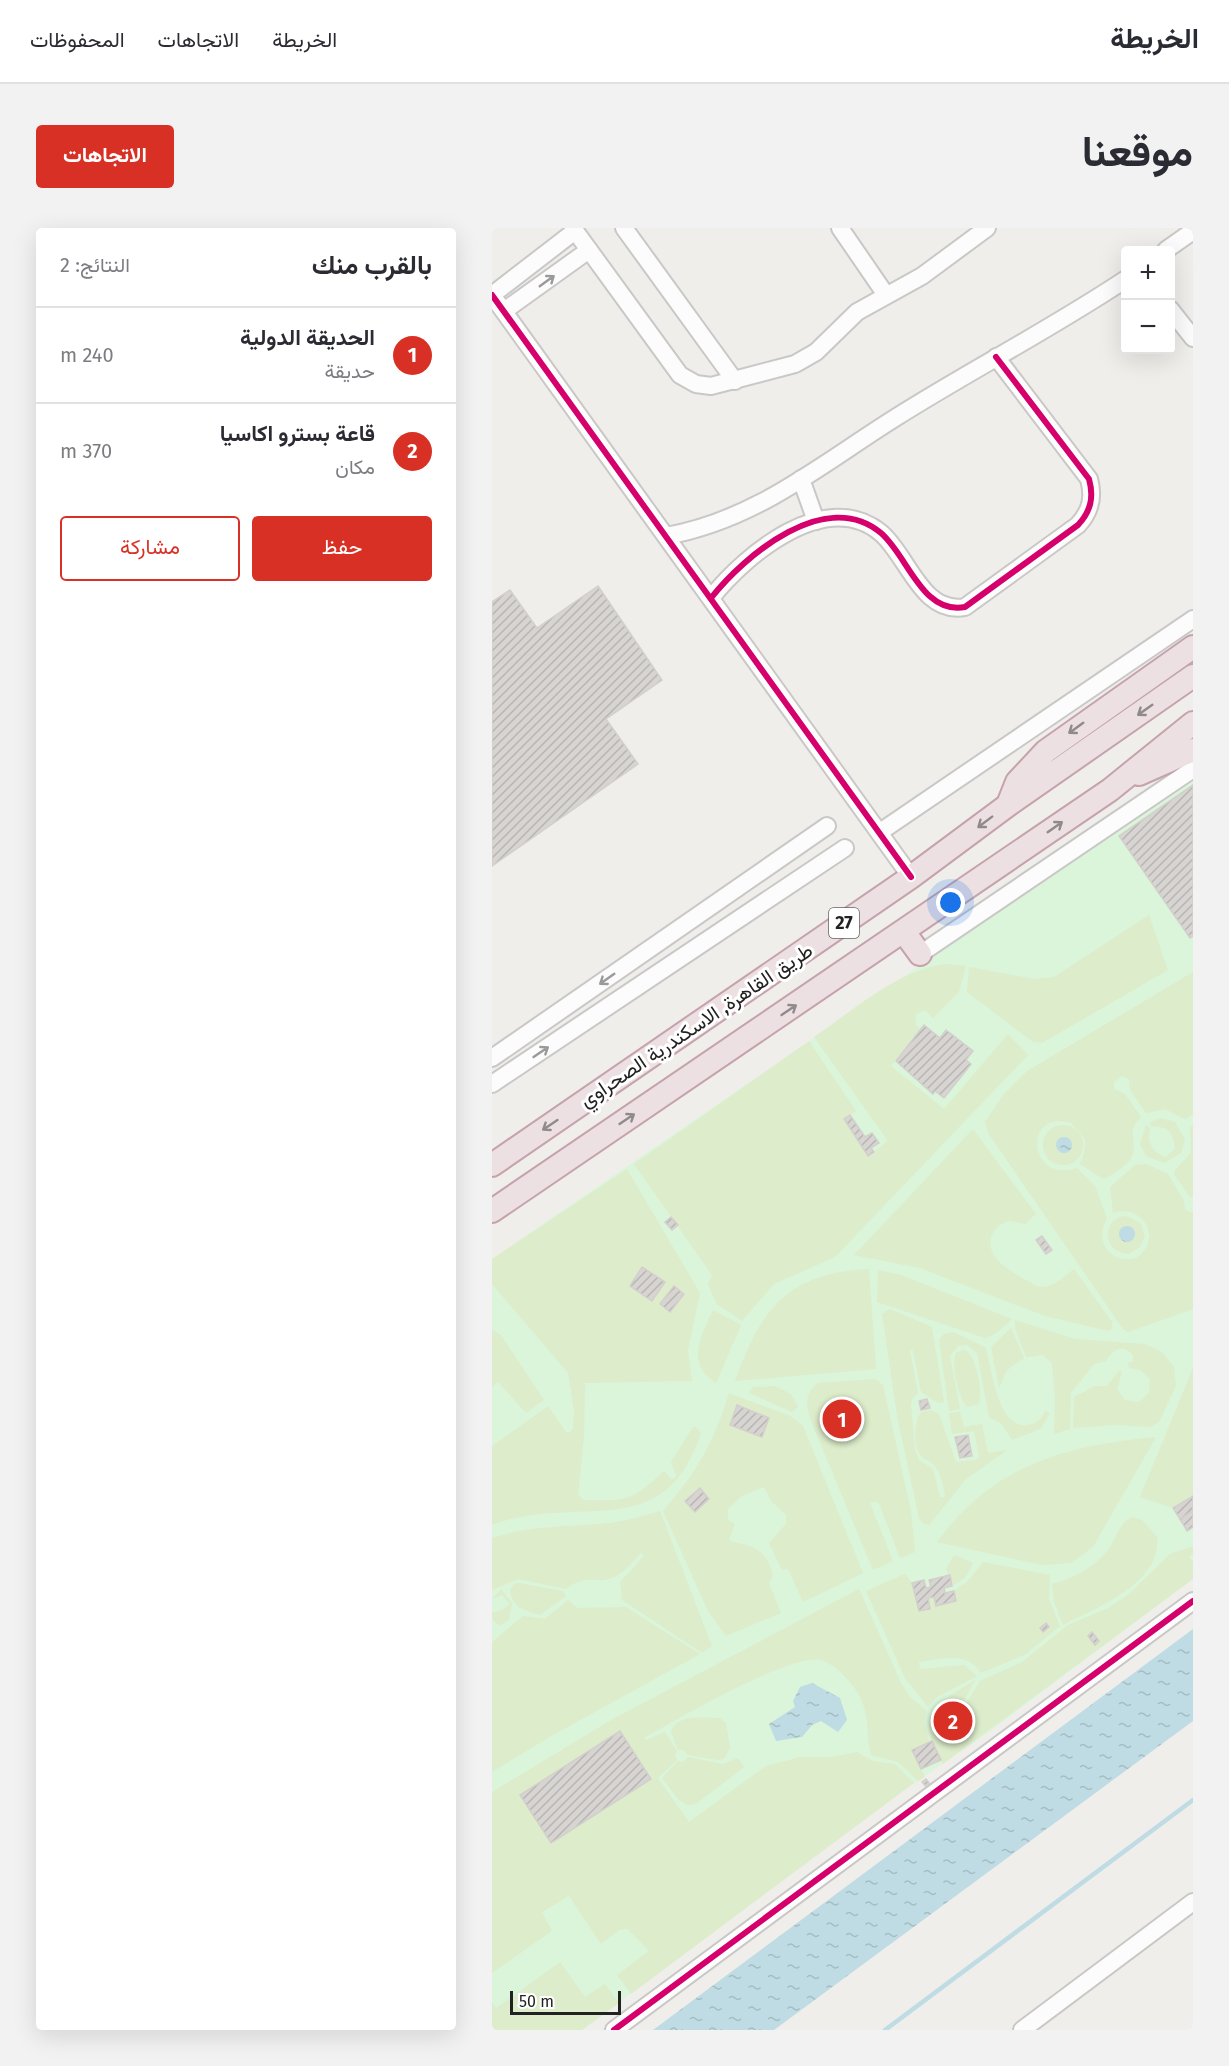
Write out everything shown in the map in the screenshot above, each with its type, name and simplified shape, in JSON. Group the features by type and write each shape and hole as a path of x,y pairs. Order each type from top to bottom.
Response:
{"highway":[{"path":"1008,805 1017,782 1046,751 1193,647"},
{"name":"طريق القاهرة, الاسكندرية الصحراوي","path":"492,1165 911,877 1008,805 1193,676"},
{"name":"طريق القاهرة, الاسكندرية الصحراوي","path":"492,1211 904,932 1126,778 1193,723"},
{"path":"1126,778 1162,766 1193,750"},
{"path":"904,932 920,954"}],"street":[{"path":"624,228 735,381"},
{"path":"840,228 886,295"},
{"path":"911,877 492,295 574,230 680,375 703,386 735,381 784,368 807,358 824,345 848,319 922,276 987,228"},
{"path":"1172,246 1193,231"},
{"path":"504,311 589,250"},
{"path":"666,536 729,520 801,479 996,357 1048,329 1121,282"},
{"path":"1175,315 1193,338"},
{"path":"711,598 736,569 782,536 816,521 846,518 879,531 897,550 933,600 951,609 971,604 1078,525 1085,518 1092,499 1089,479 996,357"},
{"path":"801,479 816,521"},
{"path":"880,832 1193,619"},
{"path":"920,954 1193,769"},
{"path":"492,1058 827,826"},
{"path":"492,1084 845,848"},
{"path":"614,2030 1193,1601"},
{"path":"1022,2030 1193,1902"}],"green space":[{"path":"1193,778 1193,1579 986,1734 874,1811 582,2030 492,2030 492,1259"},
{"path":"1149,915 1168,970 1042,1043 1033,1042 967,992 969,967 1035,979 1054,977"},
{"path":"947,964 966,966 959,992 933,1018 925,1010 916,1014 915,1024 920,1029 891,1066 944,1109 1008,1034 1028,1055 835,1257 774,1284 742,1321 717,1304 708,1285 712,1275 634,1164 809,1041 856,1111 844,1119 868,1156 888,1141 814,1037 895,982 912,973"},
{"path":"1193,972 1193,1114 1185,1119 1165,1109 1146,1113 1130,1090 1129,1079 1122,1076 1114,1082 1114,1089 1125,1094 1141,1117 1132,1132 1134,1149 1132,1158 1121,1169 1103,1179 1080,1164 1085,1139 1071,1123 1055,1122 1044,1126 1038,1135 1037,1146 1048,1166 1061,1170 1077,1168 1095,1186 1107,1218 1102,1235 1104,1243 1112,1254 1119,1258 1136,1258 1148,1242 1149,1233 1141,1218 1124,1211 1113,1213 1110,1187 1135,1165 1146,1164 1168,1174 1184,1201 1185,1210 1193,1213 1193,1309 1128,1332 1123,1329 988,1133 985,1122 1003,1095 1027,1071"},
{"path":"1162,1118 1175,1122 1185,1140 1181,1153 1164,1163 1146,1156 1140,1144 1146,1125 1150,1128 1149,1138 1157,1153 1166,1157 1175,1149 1172,1135 1166,1129 1152,1127 1150,1122"},
{"path":"1063,1125 1077,1131 1083,1145 1077,1159 1063,1165 1049,1159 1043,1145 1049,1131"},
{"path":"1193,1125 1193,1197 1190,1197 1174,1174 1191,1153 1190,1127"},
{"path":"973,1129 1036,1214 1025,1224 1010,1221 995,1230 990,1244 992,1252 1004,1266 1036,1286 1047,1286 1056,1282 1074,1269 1112,1322 1112,1329 1108,1331 1045,1316 920,1268 854,1255"},
{"path":"627,1169 700,1293 688,1350 692,1381 585,1383 584,1437 578,1494 583,1500 628,1498 644,1489 664,1471 671,1479 675,1478 671,1462 693,1427 696,1427 701,1433 685,1468 665,1491 641,1504 615,1509 524,1516 492,1525 492,1446 548,1406 569,1433 573,1428 574,1410 568,1373 492,1284 492,1259","holes":["642,1267 665,1282 652,1301 630,1286","674,1286 684,1294 670,1312 660,1304"]},
{"path":"1123,1216 1130,1217 1141,1224 1145,1236 1139,1248 1128,1254 1114,1248 1108,1237 1111,1225"},
{"path":"869,1269 876,1369 735,1381 755,1334 767,1315 781,1300 797,1287 817,1278 841,1272"},
{"path":"878,1270 901,1275 1012,1319 995,1334 985,1338 877,1302"},
{"path":"890,1309 932,1327 944,1402 938,1403 921,1392 913,1350 910,1351 918,1393 911,1404 915,1450 919,1460 933,1469 940,1497 944,1497 945,1494 939,1472 933,1464 920,1455 916,1446 916,1427 921,1412 931,1410 939,1414 956,1462 976,1460 979,1456 974,1431 952,1434 949,1413 960,1412 964,1427 982,1424 988,1453 1007,1450 965,1480 929,1525 923,1523 919,1518 898,1421 882,1314"},
{"path":"713,1310 741,1325 716,1383 706,1375 698,1358 698,1349"},
{"path":"1015,1320 1075,1339 1145,1344 1162,1352 1174,1367 1176,1386 1159,1422 1150,1427 1115,1425 1073,1428 1074,1397 1095,1386 1107,1386 1119,1371 1122,1372 1117,1389 1125,1400 1139,1402 1149,1393 1150,1379 1140,1370 1129,1368 1128,1363 1133,1361 1133,1356 1126,1349 1118,1349 1106,1361 1094,1364 1071,1393 1070,1429 1054,1434 1055,1396 1052,1363 1043,1355 1026,1357 1015,1328"},
{"path":"1011,1328 1024,1358 1007,1370 999,1388 991,1347"},
{"path":"492,1330 501,1335 544,1400 526,1413 498,1382 492,1387"},
{"path":"953,1332 985,1347 998,1396 1010,1419 1020,1425 1032,1424 1040,1419 1045,1411 1050,1413 1040,1429 1012,1440 1002,1424 989,1417 977,1353 967,1345 958,1346 950,1356 960,1409 949,1411 939,1340 944,1334"},
{"path":"964,1350 972,1358 978,1374 980,1391 979,1404 967,1407 958,1389 954,1365 956,1353"},
{"path":"1193,1368 1193,1496 1173,1508 1140,1497"},
{"path":"875,1379 883,1385 911,1511 915,1552 900,1558 878,1501 870,1503 893,1561 873,1570 811,1421 807,1400 810,1391 818,1383"},
{"path":"775,1386 791,1394 798,1407 792,1412 749,1393 753,1387"},
{"path":"729,1393 790,1416 803,1426 863,1573 803,1602 788,1569 782,1570 769,1543 786,1524 786,1515 771,1501 764,1487 742,1496 728,1509 728,1520 735,1524 729,1539 732,1542 753,1547 767,1560 773,1575 769,1583 781,1613 726,1636 708,1611 663,1511 686,1483 703,1456 717,1427","holes":["737,1405 769,1418 762,1437 730,1425"]},
{"path":"1156,1437 1093,1547 1071,1563 1042,1565 937,1542 982,1494 1007,1477 1033,1464 1091,1446"},
{"path":"660,1511 712,1646 702,1653 622,1600 620,1582 644,1556 641,1553 623,1572 609,1579 580,1581 566,1589 518,1579 492,1590 492,1538 536,1529 615,1522"},
{"path":"1133,1517 1142,1520 1157,1537 1156,1553 1149,1567 1124,1592 1063,1625 1054,1602 1052,1584 1068,1579 1090,1567 1108,1550 1125,1522"},
{"path":"1193,1546 1193,1554 1189,1557 1193,1562 1193,1579 943,1764 934,1747 929,1722 938,1705 975,1680 961,1706 937,1721 946,1735 973,1718 966,1704 980,1681 1022,1662 1068,1625 1108,1608 1129,1594 1170,1554"},
{"path":"954,1555 973,1563 965,1578 952,1586 946,1569"},
{"path":"983,1562 1050,1575 1049,1599 1060,1626 1026,1654 981,1673 968,1661 961,1659 945,1658 919,1662 920,1669 964,1665 977,1676 937,1697 928,1707 905,1678 866,1591 905,1574 912,1583 919,1611 930,1609 928,1598 934,1597 936,1606 956,1601 954,1591 968,1581"},
{"path":"514,1584 563,1591 566,1596 540,1615 529,1612 516,1605 511,1596 510,1590"},
{"path":"501,1589 512,1603 509,1620 499,1626 492,1619 492,1613 510,1604 502,1595 492,1599"},
{"path":"859,1589 902,1685 911,1698 927,1711 924,1721 929,1742 912,1750 925,1777 918,1781 898,1762 871,1755 863,1704 848,1680 826,1662 805,1661 759,1677 644,1738 646,1740 665,1732 677,1751 675,1755 677,1760 658,1778 689,1822 766,1766 800,1757 831,1757 857,1752 873,1761 895,1764 914,1783 631,1994 617,1975 649,1951 628,1929 621,1929 601,1944 569,1896 542,1912 552,1931 492,1973 492,1792 613,1719"},
{"path":"568,1600 578,1608 626,1607 700,1654 546,1739 492,1772 492,1642 523,1616 545,1619"},
{"path":"699,1717 720,1718 726,1723 730,1748 724,1759 688,1755 684,1750 678,1750 671,1732 679,1722"},
{"path":"688,1757 723,1764 738,1758 744,1767 696,1804 687,1805 679,1800 662,1778 678,1761 683,1762"},
{"path":"560,1962 585,1997 605,1984 619,2003 582,2030 492,2030 492,2002 496,2008"}],"water":[{"path":"1064,1137 1070,1139 1072,1145 1070,1151 1064,1153 1058,1151 1056,1145 1058,1139"},
{"path":"1127,1226 1133,1228 1135,1234 1133,1240 1127,1242 1121,1240 1119,1234 1121,1228"},
{"path":"1193,1629 1193,1721 774,2030 653,2030"},
{"path":"812,1683 840,1698 847,1720 838,1732 821,1721 812,1725 802,1737 776,1741 769,1724 795,1707 793,1701 800,1687"}],"building":[{"path":"598,586 662,680 606,719 638,764 492,866 492,602 510,590 537,628"},
{"path":"1193,785 1193,936 1190,938 1119,836"},
{"path":"924,1025 940,1038 946,1030 973,1051 966,1060 971,1064 944,1098 935,1091 933,1094 896,1061"},
{"path":"850,1115 865,1137 872,1133 879,1143 871,1148 874,1152 868,1156 844,1119"},
{"path":"671,1217 678,1225 672,1230 665,1222"},
{"path":"1042,1236 1052,1250 1046,1254 1036,1240"},
{"path":"642,1267 665,1282 652,1301 630,1286"},
{"path":"674,1286 684,1294 670,1312 660,1304"},
{"path":"927,1399 930,1408 921,1410 919,1401"},
{"path":"737,1405 769,1418 762,1437 730,1425"},
{"path":"968,1435 972,1456 960,1458 955,1437"},
{"path":"700,1488 709,1499 695,1512 685,1501"},
{"path":"1193,1496 1193,1511 1180,1519 1173,1508"},
{"path":"1193,1511 1193,1527 1187,1531 1180,1519"},
{"path":"950,1575 952,1586 944,1588 945,1593 954,1591 956,1601 936,1606 934,1597 928,1598 930,1609 919,1611 912,1583 924,1580 926,1588 931,1587 929,1580"},
{"path":"1046,1623 1049,1627 1043,1632 1040,1628"},
{"path":"1092,1632 1099,1641 1095,1645 1088,1636"},
{"path":"961,1706 969,1720 946,1735 937,1721"},
{"path":"620,1731 651,1779 551,1843 520,1795"},
{"path":"932,1741 941,1760 921,1769 912,1750"},
{"path":"926,1779 931,1785 927,1788 922,1782"}],"waterway":[{"path":"885,2030 1193,1800"}],"cycle path":[{"path":"492,295 911,877"},
{"path":"711,598 744,563 765,546 788,532 812,522 836,518 859,521 881,533 891,543 927,593 938,602 950,607 965,607 1078,525 1090,504 1089,479 996,357"},
{"path":"614,2030 1193,1601"}],"place":[{"name":"الحديقة الدولية","path":"842,1419"},
{"name":"قاعة بسترو اكاسيا","path":"953,1721"}]}
